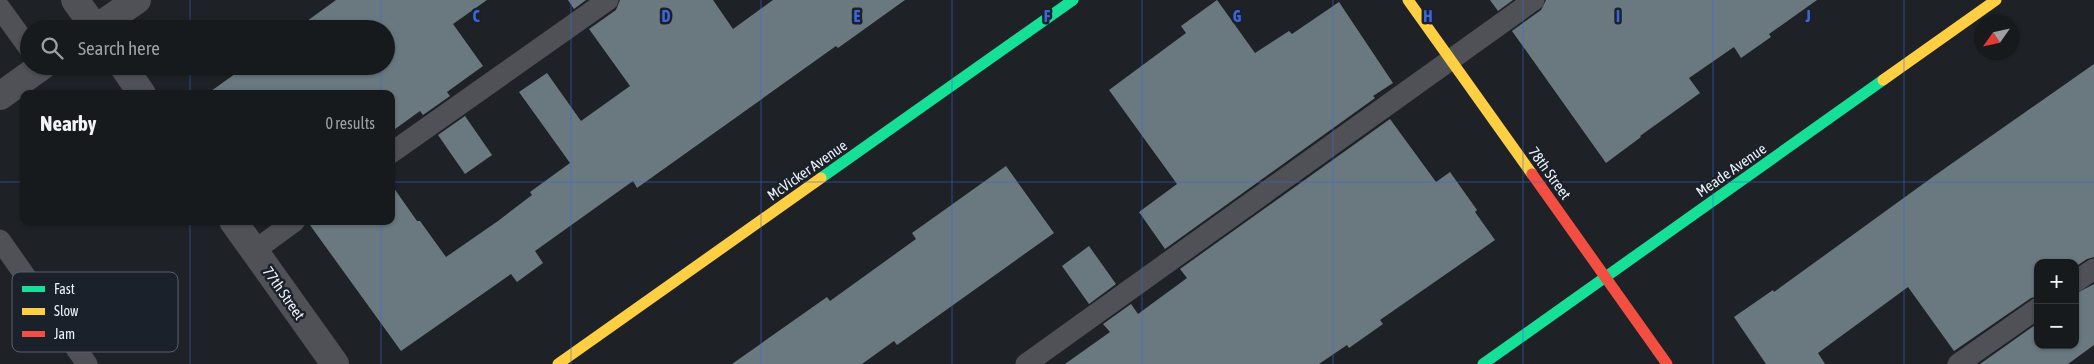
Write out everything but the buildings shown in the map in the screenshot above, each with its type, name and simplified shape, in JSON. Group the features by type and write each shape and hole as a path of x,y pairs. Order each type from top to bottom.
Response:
{"street":[{"path":"76,0 90,20"},
{"path":"109,20 137,0"},
{"name":"McVicker Avenue","path":"558,364 1073,0"},
{"name":"78th Street","path":"1408,0 1667,364"},
{"name":"Meade Avenue","path":"1483,364 1996,0"},
{"path":"0,96 29,75"},
{"path":"128,75 139,90"},
{"name":"77th Street","path":"236,225 335,364"}],"lane":[{"path":"395,150 608,0"},
{"path":"1026,364 1534,0"},
{"path":"0,8 20,36"},
{"path":"254,251 290,225"},
{"path":"0,240 22,272"},
{"path":"2079,279 2094,269"},
{"path":"1958,364 2034,311"},
{"path":"79,352 87,364"}],"traffic: fast":[{"path":"821,178 1073,0"},
{"path":"1483,364 1883,80"}],"traffic: slow":[{"path":"1408,0 1532,174"},
{"path":"1883,80 1996,0"},
{"path":"558,364 821,178"}],"traffic: jam":[{"path":"1532,174 1667,364"}]}
